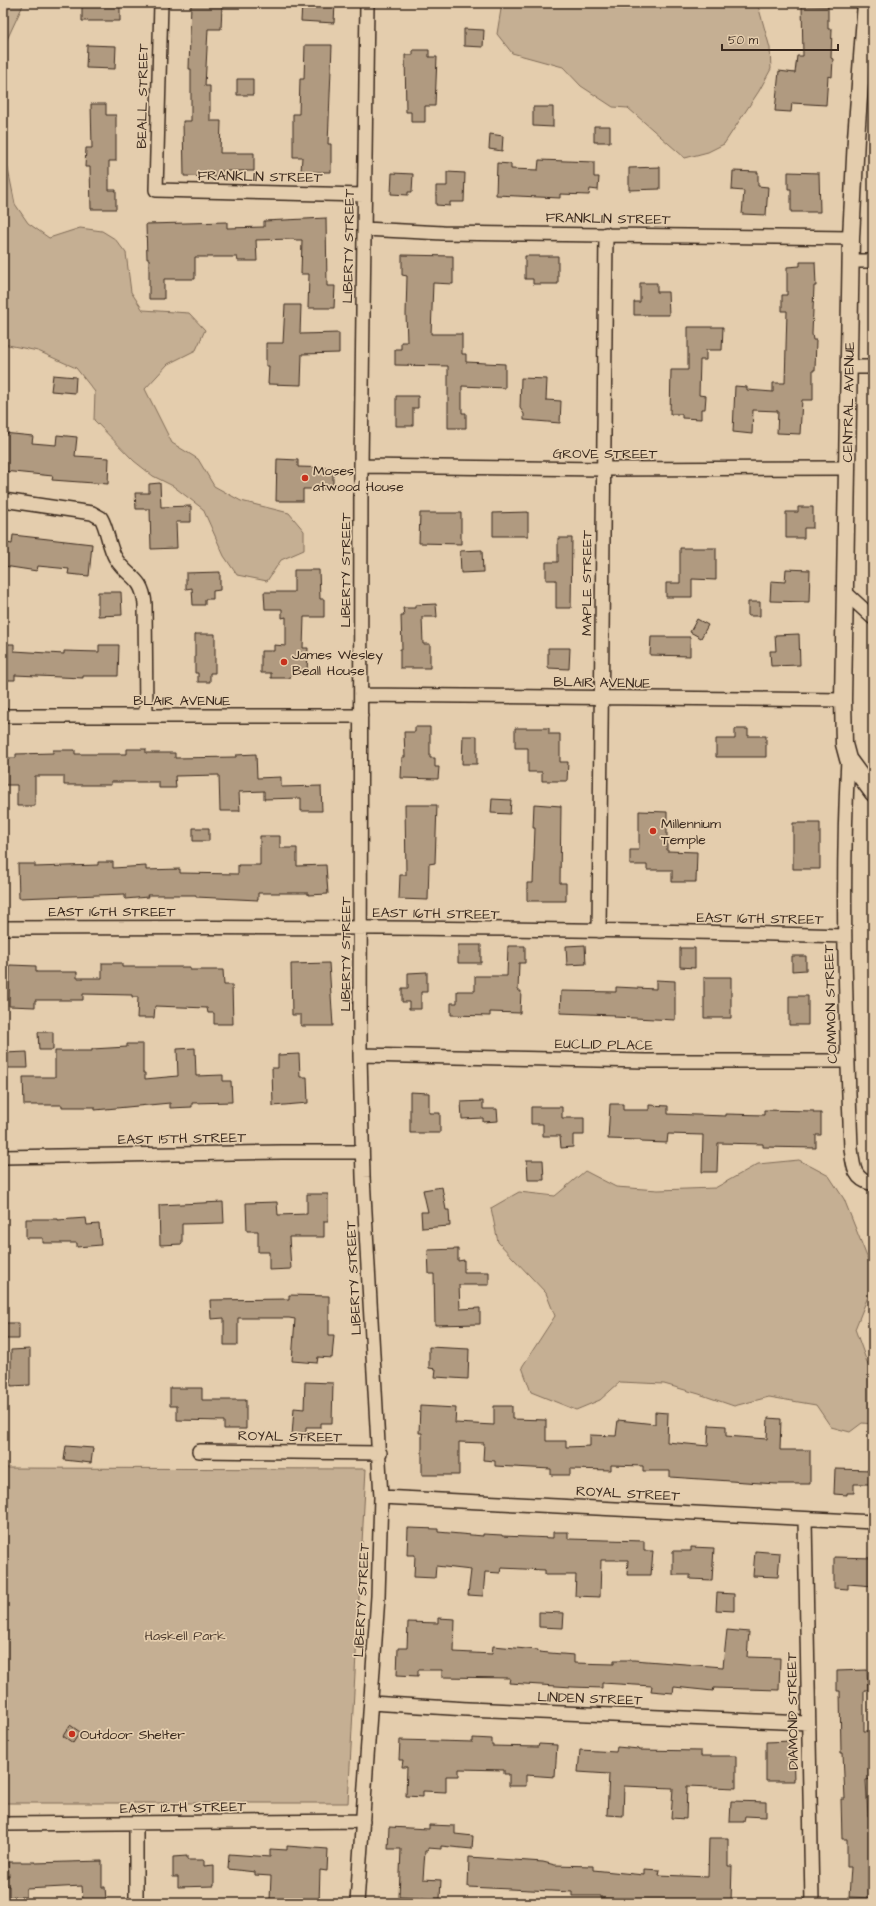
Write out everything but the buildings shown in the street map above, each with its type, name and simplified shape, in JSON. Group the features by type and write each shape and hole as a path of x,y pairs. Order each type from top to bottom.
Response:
{"street":[{"name":"BEALL STREET","path":"156,190 161,3"},
{"name":"LIBERTY STREET","path":"357,1903 378,1596 381,1497 380,1453 362,1152 360,1055 361,466 366,3"},
{"name":"CENTRAL AVENUE","path":"866,3 856,138 851,238 843,700 844,744 848,759 859,777 873,793"},
{"name":"FRANKLIN STREET","path":"156,190 364,195"},
{"name":"FRANKLIN STREET","path":"364,229 443,232 851,238"},
{"name":"MAPLE STREET","path":"599,931 606,234"},
{"path":"851,261 873,261"},
{"path":"848,367 873,367"},
{"name":"GROVE STREET","path":"361,466 603,469 848,468"},
{"path":"3,500 92,513 101,518 115,558 140,583 144,591 146,716"},
{"path":"846,593 873,618"},
{"name":"BLAIR AVENUE","path":"361,695 843,700"},
{"name":"BLAIR AVENUE","path":"3,716 361,716"},
{"name":"COMMON STREET","path":"848,759 845,827 844,936 851,1148 854,1170 857,1176 861,1180 873,1184"},
{"name":"EAST 16TH STREET","path":"3,928 599,931 844,936"},
{"name":"EUCLID PLACE","path":"360,1055 645,1061 848,1061"},
{"name":"EAST 15TH STREET","path":"3,1158 282,1152 362,1152"},
{"name":"ROYAL STREET","path":"199,1451 380,1453"},
{"name":"ROYAL STREET","path":"381,1497 873,1522"},
{"name":"DIAMOND STREET","path":"805,1518 812,1903"},
{"name":"LINDEN STREET","path":"371,1702 466,1709 808,1724"},
{"name":"EAST 12TH STREET","path":"3,1824 363,1821"},
{"path":"136,1824 136,1903"}],"green space":[{"path":"3,3 24,3 3,48"},
{"path":"502,3 755,3 759,9 770,48 771,69 759,91 724,144 708,152 685,158 628,108 613,107 581,86 563,67 512,53 497,34"},
{"path":"3,144 15,204 28,223 49,238 80,228 102,231 115,239 126,253 131,292 143,310 189,313 205,330 196,350 168,364 145,389 172,443 198,459 214,486 241,501 289,513 304,531 304,550 281,560 267,581 237,575 224,556 203,509 173,486 153,476 134,461 94,420 95,392 76,368 38,351 3,344"},
{"path":"799,1160 829,1176 844,1199 873,1272 873,1284 855,1329 868,1365 873,1368 873,1424 862,1423 850,1432 831,1427 816,1405 769,1397 734,1406 664,1384 620,1382 600,1400 576,1410 531,1392 522,1367 555,1316 546,1293 498,1242 491,1208 519,1192 555,1196 585,1171 616,1187 658,1190 715,1188 758,1164"},
{"name":"Haskell Park","path":"3,1468 366,1469 348,1803 3,1803"}],"place":[{"name":"Moses atwood House","path":"305,478"},
{"name":"James Wesley Beall House","path":"284,662"},
{"name":"Millennium Temple","path":"653,831"},
{"name":"Outdoor Shelter","path":"72,1734"}]}
